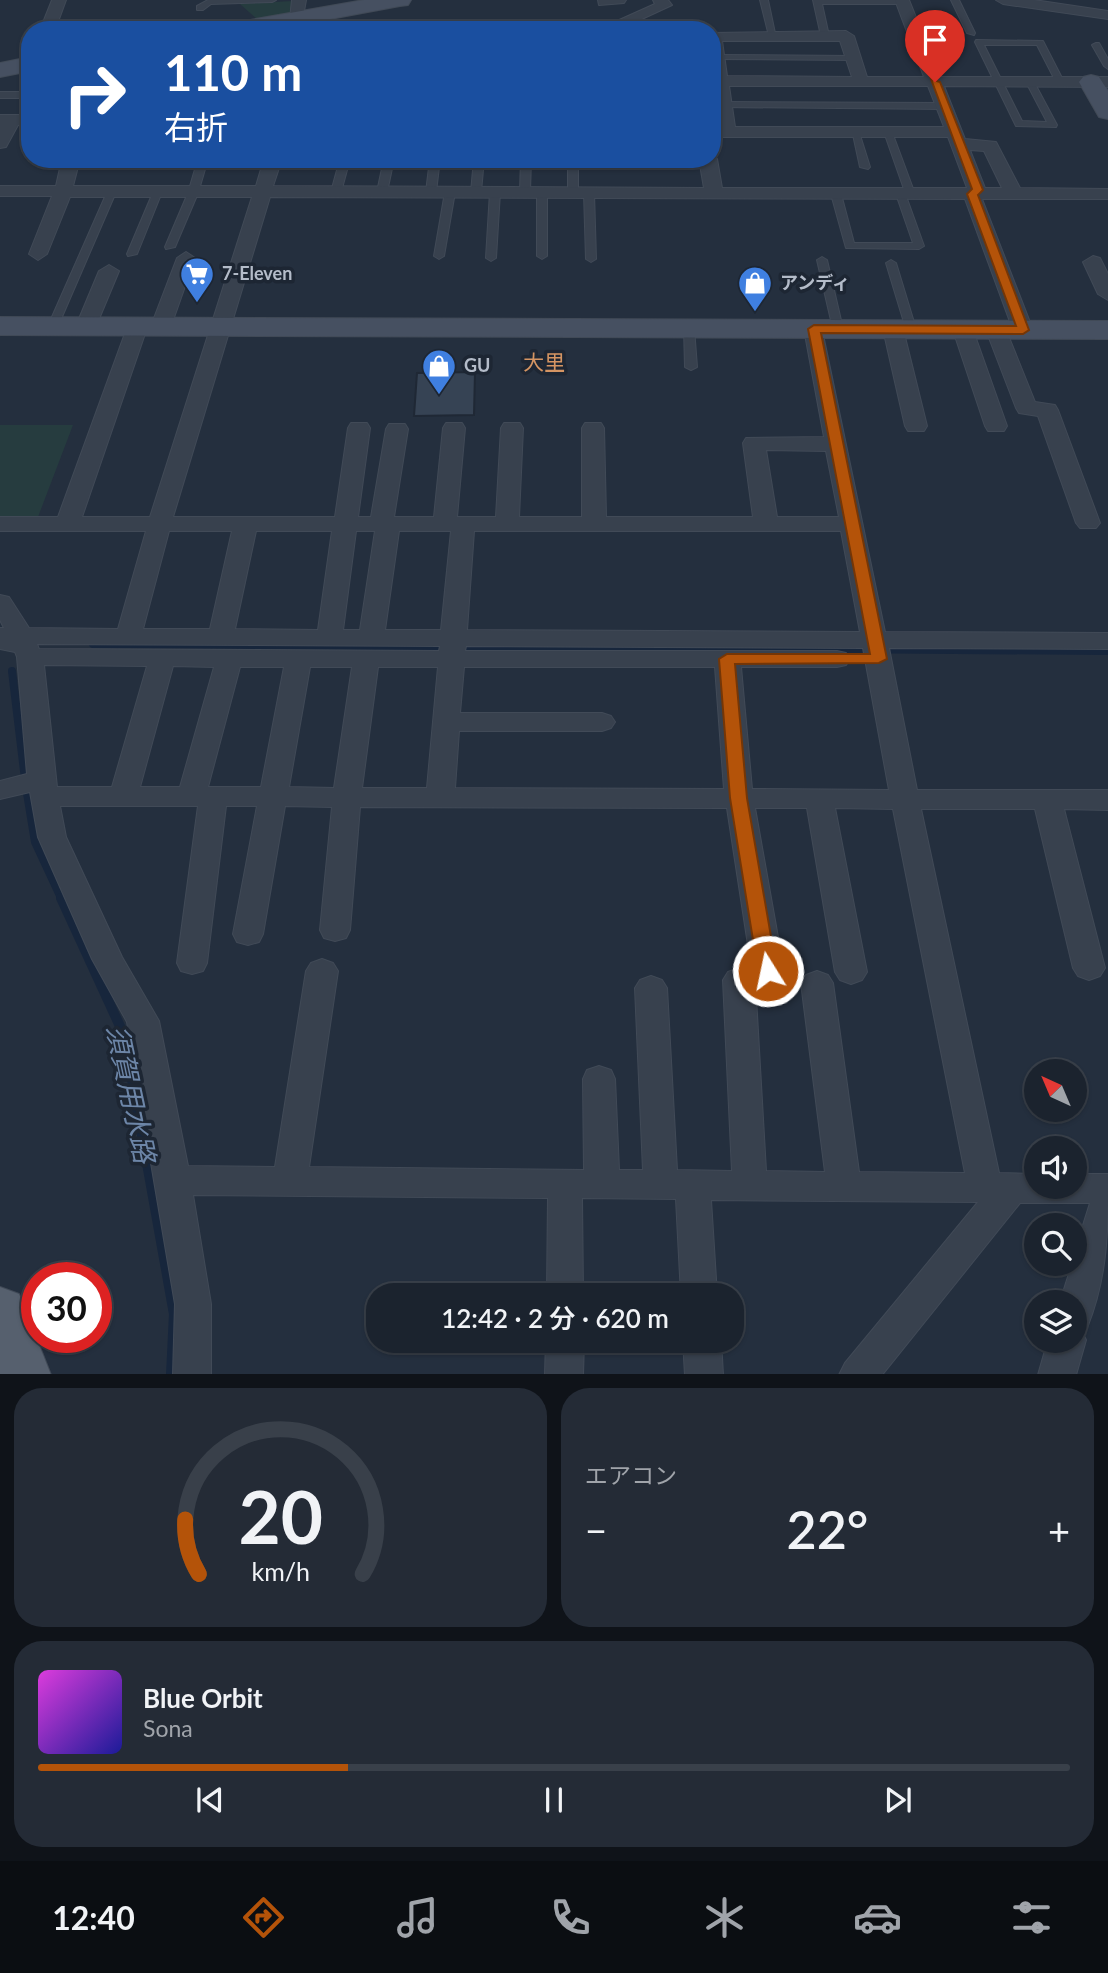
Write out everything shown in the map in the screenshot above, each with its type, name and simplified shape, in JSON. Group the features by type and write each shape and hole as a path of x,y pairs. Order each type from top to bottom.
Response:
{"street":[{"path":"51,21 59,0"},
{"path":"281,21 353,4 399,0"},
{"path":"1003,0 1077,5 1108,15"},
{"path":"624,21 668,1"},
{"path":"902,1 977,190 972,194"},
{"path":"721,37 846,36 861,81"},
{"path":"0,70 21,66"},
{"path":"721,81 1059,82 1102,77 1108,112"},
{"path":"721,96 724,105 721,125"},
{"path":"0,143 14,120"},
{"path":"721,132 888,132 957,138 990,145 1014,194"},
{"path":"38,254 63,192 69,168"},
{"path":"129,635 159,526 270,168"},
{"path":"710,168 714,193"},
{"path":"0,191 1108,194"},
{"path":"972,194 1010,330 1027,408 1047,410 1088,523"},
{"path":"68,523 178,253"},
{"path":"1093,261 1108,294"},
{"path":"86,326 109,271"},
{"path":"0,326 1108,330"},
{"path":"826,329 836,444 905,798 998,1188"},
{"path":"902,329 916,426"},
{"path":"963,330 996,426"},
{"path":"329,638 359,428"},
{"path":"440,797 452,649 454,428"},
{"path":"507,524 512,428"},
{"path":"593,428 594,524"},
{"path":"335,930 348,797 397,429"},
{"path":"766,524 754,443 836,444"},
{"path":"0,524 852,524"},
{"path":"192,963 202,796 245,526"},
{"path":"0,602 9,613 13,645 52,837 107,959 143,1021 193,1304 192,1374"},
{"path":"13,645 129,635 298,659 369,649 877,650"},
{"path":"13,645 162,659 329,638 369,649"},
{"path":"452,649 727,659 1108,641"},
{"path":"123,796 162,659"},
{"path":"248,934 298,659"},
{"path":"727,659 754,975 750,1186"},
{"path":"446,722 602,722"},
{"path":"0,790 42,788 123,796 1108,800"},
{"path":"819,798 851,972"},
{"path":"1047,799 1088,968"},
{"path":"290,1181 322,971"},
{"path":"817,983 844,1186"},
{"path":"651,988 677,1185 697,1283"},
{"path":"599,1079 601,1184"},
{"path":"173,1180 1108,1189"},
{"path":"565,1184 565,1283"},
{"path":"858,1374 998,1188"},
{"path":"1082,1290 1108,1202"},
{"path":"564,1374 565,1353"},
{"path":"703,1353 704,1374"},
{"path":"1057,1374 1063,1353"}],"lane":[{"path":"223,7 202,7 209,2 272,0"},
{"path":"764,0 773,36"},
{"path":"955,0 971,33"},
{"path":"825,36 817,1 902,1"},
{"path":"1030,82 1052,125 1019,124 996,82 979,42 1040,43 1059,82"},
{"path":"1096,45 1102,77"},
{"path":"721,57 853,58"},
{"path":"0,95 21,95"},
{"path":"724,105 944,106"},
{"path":"855,132 865,167"},
{"path":"836,194 850,246 919,246 888,132"},
{"path":"178,253 200,168"},
{"path":"336,192 343,168"},
{"path":"382,192 387,168"},
{"path":"431,192 434,168"},
{"path":"476,192 478,168"},
{"path":"528,168 542,256"},
{"path":"575,168 591,259"},
{"path":"53,326 111,192"},
{"path":"132,254 157,192"},
{"path":"439,256 450,192"},
{"path":"491,258 495,192"},
{"path":"822,260 826,329"},
{"path":"891,262 902,329"},
{"path":"689,328 691,367"}],"green space":[{"path":"292,1 292,12 287,16 259,21 240,4"},
{"path":"0,425 73,425 38,517 0,517"}],"building":[{"path":"475,372 474,415 414,416 417,373"}],"waterway":[{"path":"93,644 1108,651"},
{"name":"須賀用水路","path":"12,671 25,779"},
{"name":"須賀用水路","path":"26,787 35,842 62,900"},
{"name":"須賀用水路","path":"61,898 124,1035 174,1314 171,1374"}],"place":[{"name":"7-Eleven","path":"197,304"},
{"name":"アンディ","path":"755,313"},
{"name":"GU","path":"439,396"}],"district":[{"name":"大里","path":"544,363"}],"route":[{"path":"768,971 739,798 727,659 879,659 814,329 1023,330 972,194 977,190 935,82"}]}
